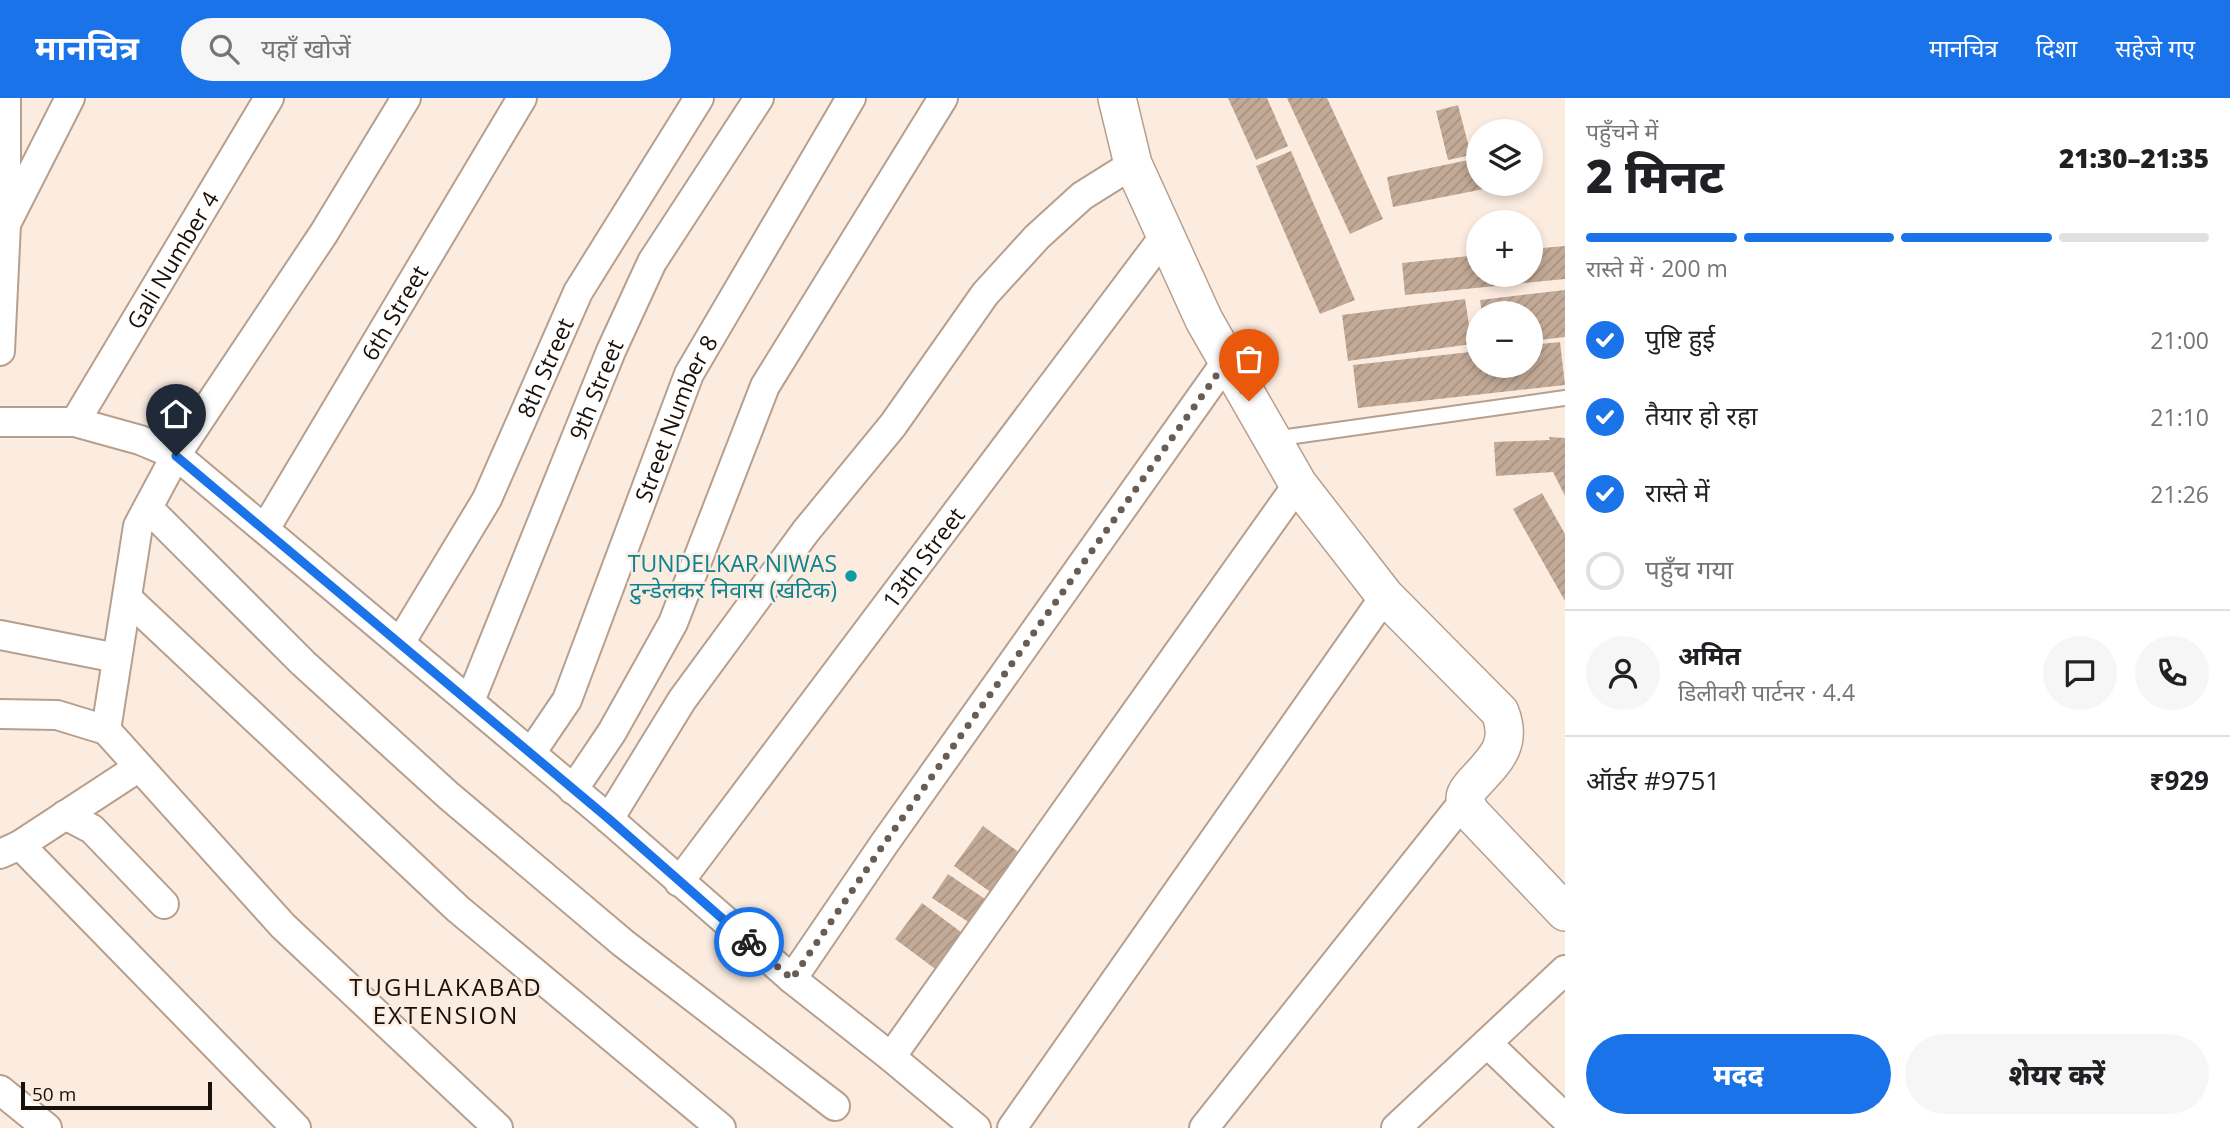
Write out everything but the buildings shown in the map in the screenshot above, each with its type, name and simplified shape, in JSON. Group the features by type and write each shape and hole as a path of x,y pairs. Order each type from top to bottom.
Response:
{"street":[{"path":"0,351 6,224 6,98"},
{"path":"6,224 69,98"},
{"name":"Gali Number 4","path":"75,422 269,98"},
{"path":"106,730 138,526 176,456 324,233 406,98"},
{"name":"6th Street","path":"265,529 522,98"},
{"name":"8th Street","path":"400,643 487,499 578,292 699,98"},
{"name":"9th Street","path":"470,701 611,351 652,262 759,98"},
{"name":"Street Number 8","path":"531,753 567,700 689,374 850,98"},
{"path":"573,790 611,732 673,623 765,386 943,98"},
{"path":"1117,98 1133,164 1204,320 1298,484 1384,596 1500,712 1505,726 1505,743 1488,768 1466,792 1465,800 1204,1128"},
{"path":"609,819 682,700 806,531 893,425 985,294 1037,237 1082,196 1133,164"},
{"name":"13th Street","path":"679,882 1166,234"},
{"path":"792,979 884,844 1226,362"},
{"path":"0,422 75,422 140,440 176,456 609,819 792,979 976,1128"},
{"path":"891,1057 1298,484"},
{"path":"148,508 303,663 449,796 623,943 835,1107"},
{"path":"1012,1128 1384,596"},
{"path":"127,598 458,909 721,1128"},
{"path":"0,635 117,658"},
{"path":"0,714 57,715 106,730 283,926 498,1128"},
{"path":"139,767 10,850 296,1128"},
{"path":"1465,800 1471,813 1565,912"},
{"path":"65,815 92,829 164,904"},
{"path":"1396,1128 1565,970"},
{"path":"1487,1043 1565,1118"},
{"path":"0,1090 47,1128"}],"lane":[{"path":"1271,439 1565,398"}],"way so far":[{"path":"749,942 792,979 884,844 1226,362 1249,401"}],"place":[{"name":"TUNDELKAR NIWAS टुन्डेलकर निवास (खटिक)","path":"851,576"}],"district":[{"name":"TUGHLAKABAD EXTENSION","path":"446,1000"}],"route":[{"path":"176,456 609,819 749,942"}]}
